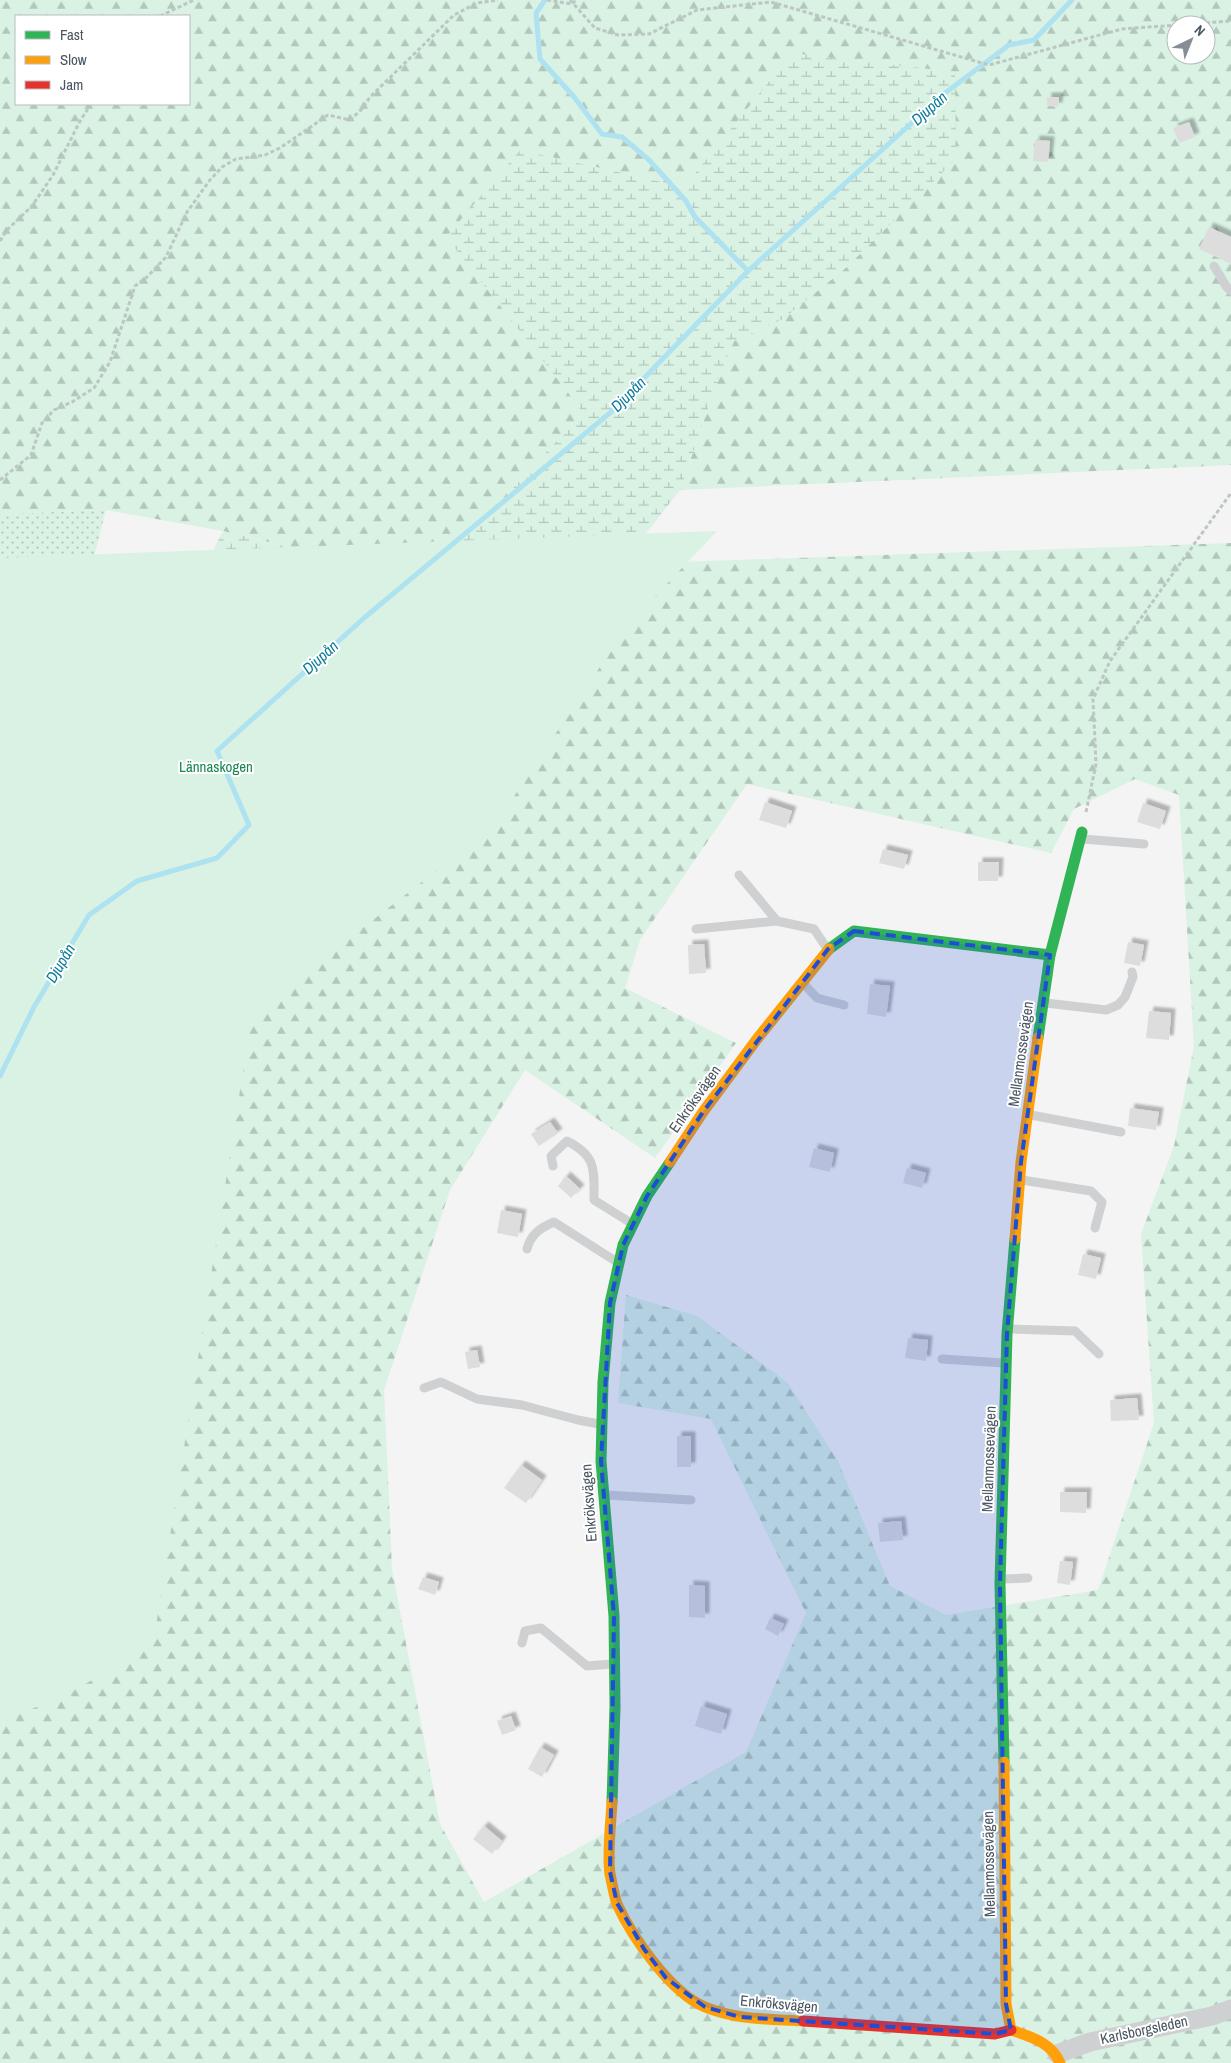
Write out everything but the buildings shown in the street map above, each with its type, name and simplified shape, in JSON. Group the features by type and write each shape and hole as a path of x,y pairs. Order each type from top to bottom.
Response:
{"street":[{"name":"Mellanmossevägen","path":"1011,2030 1006,2004 1000,1579 1008,1329 1019,1180 1050,955 1081,836"},
{"name":"Enkröksvägen","path":"1011,2030 995,2034 740,2017 705,2007 688,1998 666,1978 644,1949 617,1903 610,1872 614,1616 603,1495 601,1461 602,1424 610,1303 623,1245 647,1196 703,1112 828,949 854,931 1050,955"},
{"name":"Karlsborgsleden","path":"1058,2058 1090,2042 1212,2016 1231,2009"},
{"path":"1011,2030 1044,2042 1058,2058"}],"lane":[{"path":"1214,266 1231,291"},
{"path":"1081,836 1144,844"},
{"path":"739,875 778,921"},
{"path":"696,929 778,921 814,929 828,949"},
{"path":"1044,1003 1106,1010 1118,1005 1125,997 1132,972"},
{"path":"802,982 817,998 844,1005"},
{"path":"1028,1115 1121,1132"},
{"path":"553,1166 551,1156 567,1140 578,1146 593,1164 594,1200 633,1224"},
{"path":"1019,1180 1091,1191 1102,1202 1095,1228"},
{"path":"527,1249 528,1243 538,1229 554,1222 619,1264"},
{"path":"1008,1329 1075,1331 1099,1354"},
{"path":"942,1359 1007,1363"},
{"path":"424,1388 441,1382 477,1399 522,1405 578,1420 602,1424"},
{"path":"603,1495 691,1500"},
{"path":"1000,1579 1028,1578"},
{"path":"522,1643 525,1631 541,1628 587,1666 614,1663"}],"path":[{"path":"162,15 194,0"},
{"path":"0,480 31,455 42,423 54,410 72,402 94,388 110,362 135,286 146,278 166,257 187,212 222,167 236,159 265,154 280,148 328,115 350,120 362,109 370,97 454,14 477,3 498,0"},
{"path":"547,0 572,4"},
{"path":"570,0 594,28 618,35 649,34 697,10 771,2 989,65 1122,29 1231,21"},
{"path":"572,4 576,0"},
{"path":"0,241 6,230 32,206 53,175 80,121 90,105"},
{"path":"1081,836 1096,764 1093,699 1106,669 1231,493"}],"highlighted area":[{"path":"854,931 1050,955 1021,1162 1007,1334 1000,1584 1006,2004 1011,2030 995,2034 740,2017 705,2007 666,1978 644,1949 617,1903 610,1872 614,1616 601,1461 610,1303 623,1245 647,1196 703,1112 828,949"}],"green space":[{"path":"0,0 1231,0 1231,465 680,490 717,382 734,341 783,319 848,266 716,148 684,187 520,150 447,237 584,413 423,580 223,531 106,510 0,514"},
{"path":"792,53 955,72 956,159 848,266 783,319 734,341 717,382 680,490 622,564 517,653 472,755 341,858 193,886 131,867 95,811 197,583 223,531 423,580 584,413 446,237 520,150 684,187"},
{"path":"106,510 90,572 0,576 0,514"},
{"name":"Lännaskogen","path":"717,531 627,626 495,825 252,1014 153,1645 59,1699 0,1720 0,558"},
{"path":"1231,543 1231,2063 0,2063 0,589 622,564","holes":["1135,779 1179,795 1194,1046 1174,1146 1141,1234 1154,1423 1098,1590 946,1615 890,1586 838,1461 787,1382 697,1316 626,1295 618,1403 711,1419 806,1613 746,1752 484,1902 440,1824 392,1569 384,1390 450,1190 525,1070 655,1158 736,1043 625,988 640,940 747,784 1051,853 1074,809"]}],"waterway":[{"name":"Djupån","path":"545,0 536,13 540,59 574,97 602,134 622,137 649,160 686,201 695,217 748,271"},
{"name":"Djupån","path":"0,1076 34,1007 89,915 137,881 217,858 249,825 217,751 364,618 611,412 748,271 945,93 1009,45 1034,40 1072,0"}],"traffic: fast":[{"path":"1038,1038 1050,955 1082,832"},
{"path":"829,949 854,931 1050,955"},
{"path":"612,1802 615,1707 614,1616 601,1461 603,1382 610,1303 623,1245 647,1196 670,1162"},
{"path":"1004,1762 1000,1584 1007,1334 1015,1239"}],"traffic: slow":[{"path":"670,1162 703,1112 757,1039 829,949"},
{"path":"1015,1239 1021,1162 1038,1038"},
{"path":"1004,1762 1006,2004 1011,2030 1046,2045 1060,2063"},
{"path":"612,1802 609,1866 617,1904 642,1947 666,1977 692,2000 717,2011 753,2018 803,2021"}],"traffic: jam":[{"path":"803,2021 995,2034 1011,2030"}]}
